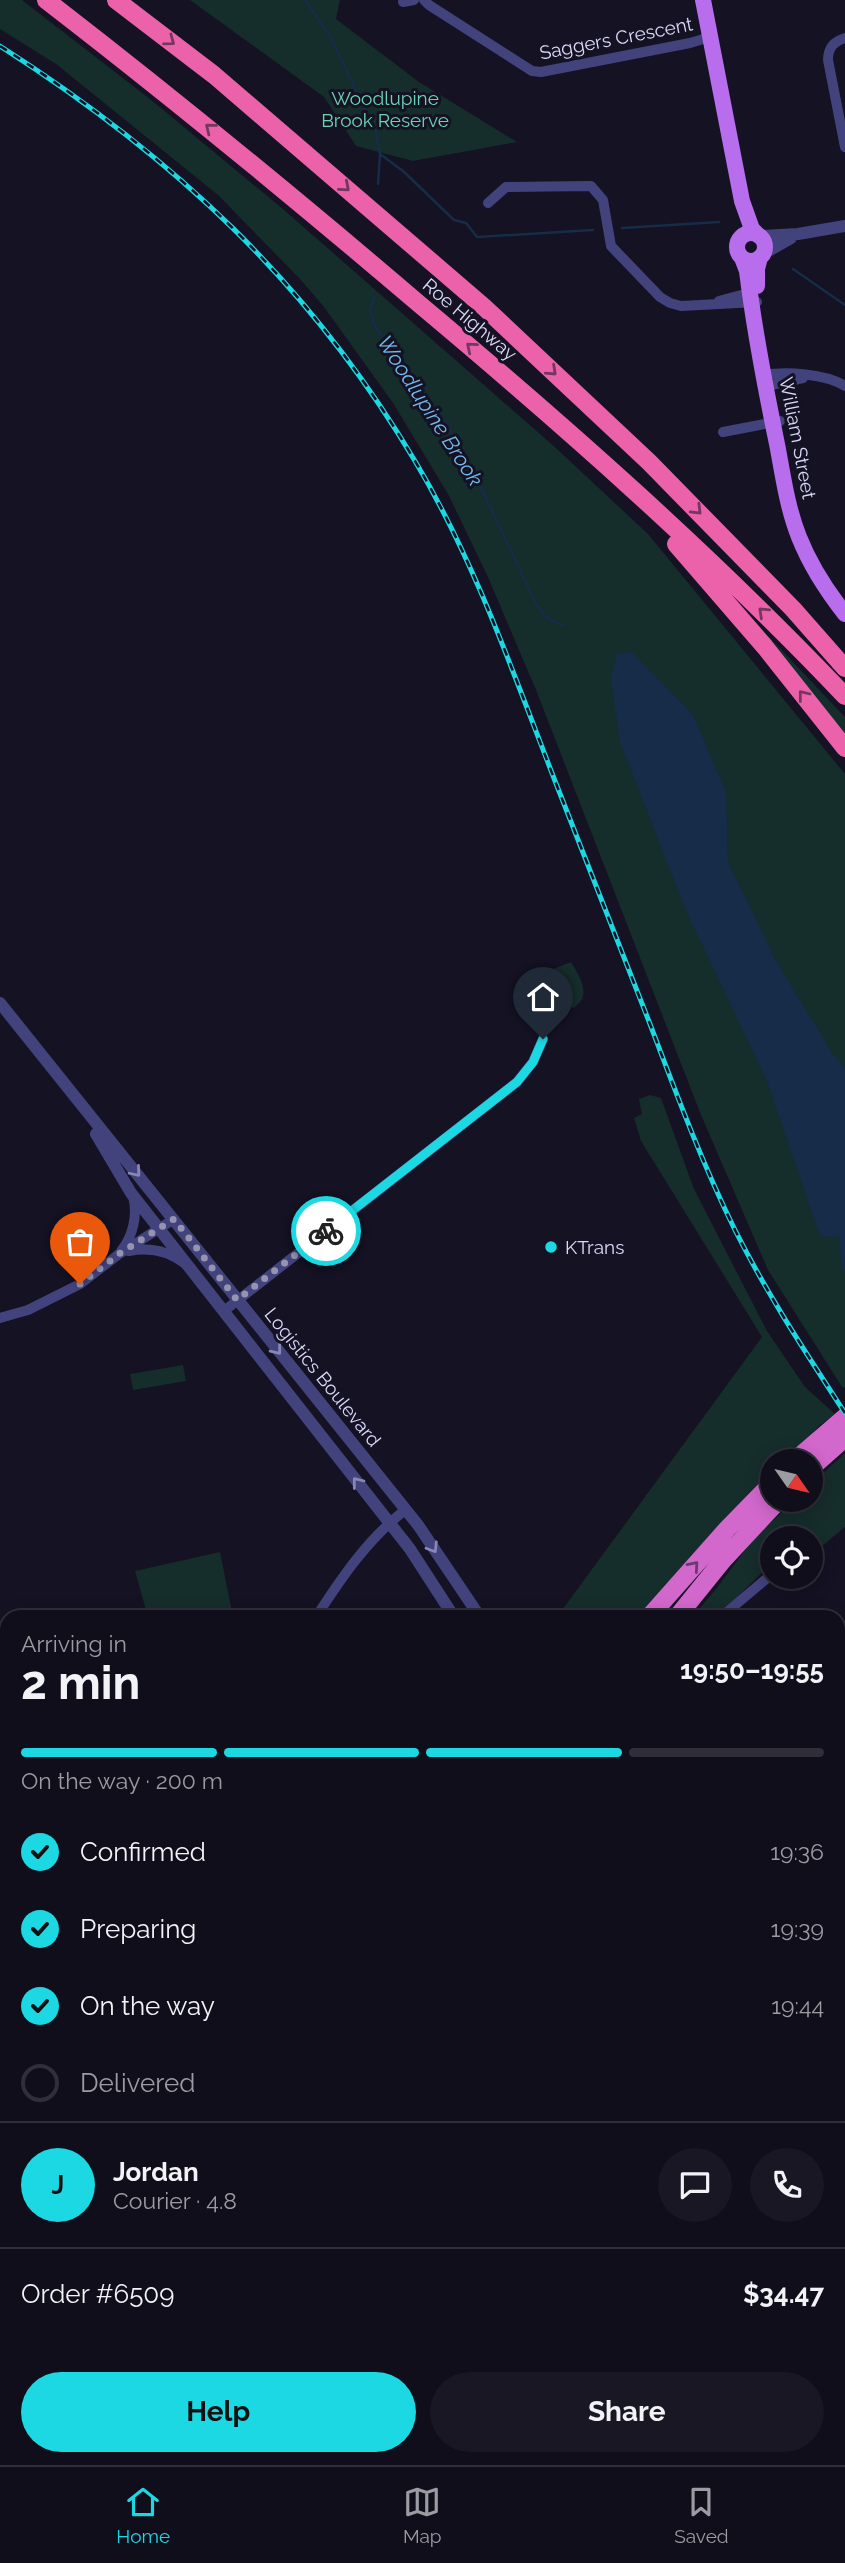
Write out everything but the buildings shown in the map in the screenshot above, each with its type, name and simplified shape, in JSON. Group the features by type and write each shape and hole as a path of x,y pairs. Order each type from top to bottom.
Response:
{"highway":[{"name":"Roe Highway","path":"46,0 263,172 555,419 772,621 845,696"},
{"name":"Roe Highway","path":"116,0 214,75 484,307 649,462 793,609 845,668"},
{"path":"615,473 765,647 845,748"},
{"path":"793,609 845,659"},
{"path":"817,1449 833,1441 845,1417"},
{"path":"655,1610 760,1495"},
{"path":"683,1610 723,1560 768,1512"}],"main road":[{"path":"699,0 736,213 742,230 737,250 742,258 750,261 762,255 764,244 752,229 742,201 706,38"},
{"path":"741,237 748,233 759,236"},
{"name":"William Street","path":"754,297 757,269 762,255"},
{"name":"William Street","path":"742,258 754,297 776,422 789,474 819,557 845,598"},
{"name":"William Street","path":"776,422 782,475 799,538 828,592 845,614"}],"street":[{"name":"Saggers Crescent","path":"425,0 532,71 541,72 706,38"},
{"path":"845,38 832,45 828,60 845,147"},
{"path":"488,203 506,187 591,186 603,200 611,246 650,289 670,303 681,306 754,297"},
{"path":"759,236 798,234 845,226"},
{"path":"762,255 798,234"},
{"path":"768,380 792,373 806,377 823,377 845,386"},
{"path":"723,432 776,422"},
{"name":"Logistics Boulevard","path":"0,1003 425,1535 475,1610"},
{"path":"224,1311 517,1082 533,1062 543,1039"},
{"name":"Logistics Boulevard","path":"76,1101 132,1195 410,1549 449,1610"},
{"path":"119,1254 129,1241 133,1228 132,1195"},
{"path":"0,1318 28,1310 80,1284 119,1254 174,1219"},
{"path":"119,1254 148,1248 164,1252 181,1261 194,1273"},
{"path":"321,1610 372,1538 405,1510"},
{"path":"729,1610 760,1584"}],"green space":[{"path":"0,0 22,0 150,99 283,209 556,448 648,534 845,774 845,1387 842,1387 768,1270 701,1115 536,690 487,575 448,494 393,403 324,307 218,195 56,64 0,29"},
{"name":"Woodlupine Brook Reserve","path":"190,0 340,0 336,19 419,82 517,142 413,161 356,146 324,97"},
{"path":"697,561 845,717 845,739"},
{"path":"571,962 584,992 579,1003 573,1008 559,997 553,969"},
{"path":"650,1095 661,1098 694,1189 767,1331 805,1387 835,1414 820,1425 797,1449 760,1449 760,1490 649,1610 562,1610 762,1337 641,1141 634,1118 642,1114 639,1099"},
{"path":"183,1365 186,1381 133,1390 130,1374"},
{"path":"845,1453 845,1527 823,1545 823,1526 767,1526 782,1512 823,1512 823,1473"},
{"path":"760,1532 760,1575 721,1610 698,1610 716,1589"},
{"path":"220,1552 232,1610 146,1610 135,1571"}],"water":[{"path":"632,652 693,715 726,792 728,862 776,961 831,1051 845,1069 845,1270 842,1272 839,1237 820,1236 767,1081 687,913 620,742 611,679 617,653"}],"waterway":[{"name":"Woodlupine Brook","path":"305,0 330,36 376,132 380,154 378,184"},
{"path":"380,154 403,171 454,220 466,223 477,237 593,230"},
{"path":"622,228 719,222"},
{"path":"793,269 845,305"},
{"name":"Woodlupine Brook","path":"374,297 370,311 375,326 445,422 469,462 536,604 547,618 564,626"}],"railway":[{"path":"0,46 123,133 180,179 233,228 283,281 330,337 374,397 415,461 457,539 493,621 700,1154 723,1205 747,1254 801,1346 845,1413"}],"way so far":[{"path":"80,1284 119,1254 174,1219 237,1300 326,1231"}],"place":[{"name":"KTrans","path":"551,1247"}],"route":[{"path":"326,1231 517,1082 533,1062 543,1039"}]}
